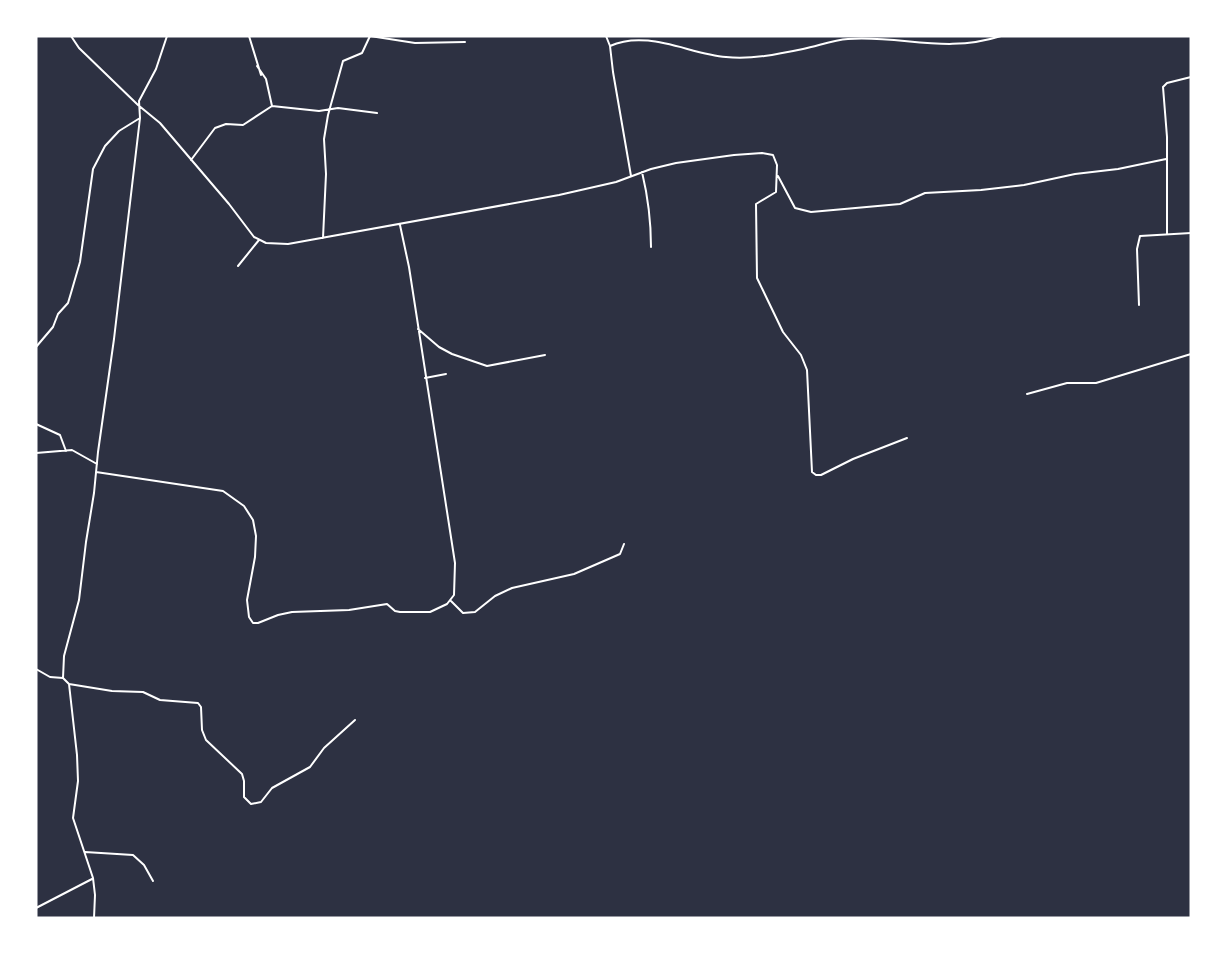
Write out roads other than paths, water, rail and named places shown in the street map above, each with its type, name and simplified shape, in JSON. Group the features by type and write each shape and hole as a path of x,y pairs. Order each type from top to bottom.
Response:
{"street":[{"path":"71,36 79,48 160,123 229,204 249,232 259,240 279,245 559,195 609,184 676,163 762,153 773,155 776,158 777,175 774,195 756,204 756,274 783,332 805,362 812,472 816,476 821,475 853,459 907,438"},
{"path":"63,678 64,656 79,600 96,472 140,118 138,105 156,69 167,36"},
{"path":"249,36 261,75"},
{"path":"323,238 326,174 324,139 329,110 343,61 362,53 370,36 415,43 465,42"},
{"path":"606,36 610,46 612,72 632,176"},
{"path":"610,46 637,40 662,43 727,58 803,49 844,39 886,38 966,45 1001,36"},
{"path":"257,66 266,79 272,106"},
{"path":"1167,233 1167,136 1163,87 1167,83 1191,77"},
{"path":"191,160 215,128 226,124 243,125 272,106 319,111 338,108 377,113"},
{"path":"36,347 68,303 80,262 93,169 105,146 119,131 140,118"},
{"path":"777,175 795,208 811,212 900,204 925,192 981,190 1024,185 1166,159"},
{"path":"642,172 649,211 651,247"},
{"path":"96,472 223,491 244,507 253,520 256,536 255,557 247,600 249,616 253,623 292,612 349,610 387,604 400,612 430,612 451,601 454,595 454,563 408,258 400,225"},
{"path":"1140,305 1137,249 1142,234 1191,233"},
{"path":"238,266 259,240"},
{"path":"418,329 445,351 487,366 545,355"},
{"path":"1027,394 1067,383 1096,383 1191,354"},
{"path":"425,378 446,374"},
{"path":"36,424 60,435 66,451"},
{"path":"36,453 77,452 97,464"},
{"path":"451,601 463,613 475,612 495,596 512,588 574,574 620,554 624,544"},
{"path":"36,669 51,677 63,678 69,684 112,691 143,692 160,700 198,703 201,707 202,730 206,740 242,774 244,797 251,804 261,802 272,788 310,767 324,748 355,720"},
{"path":"69,684 78,781 73,818 93,878 94,918"},
{"path":"85,852 133,855 144,865 153,881"},
{"path":"36,908 93,878"}]}
